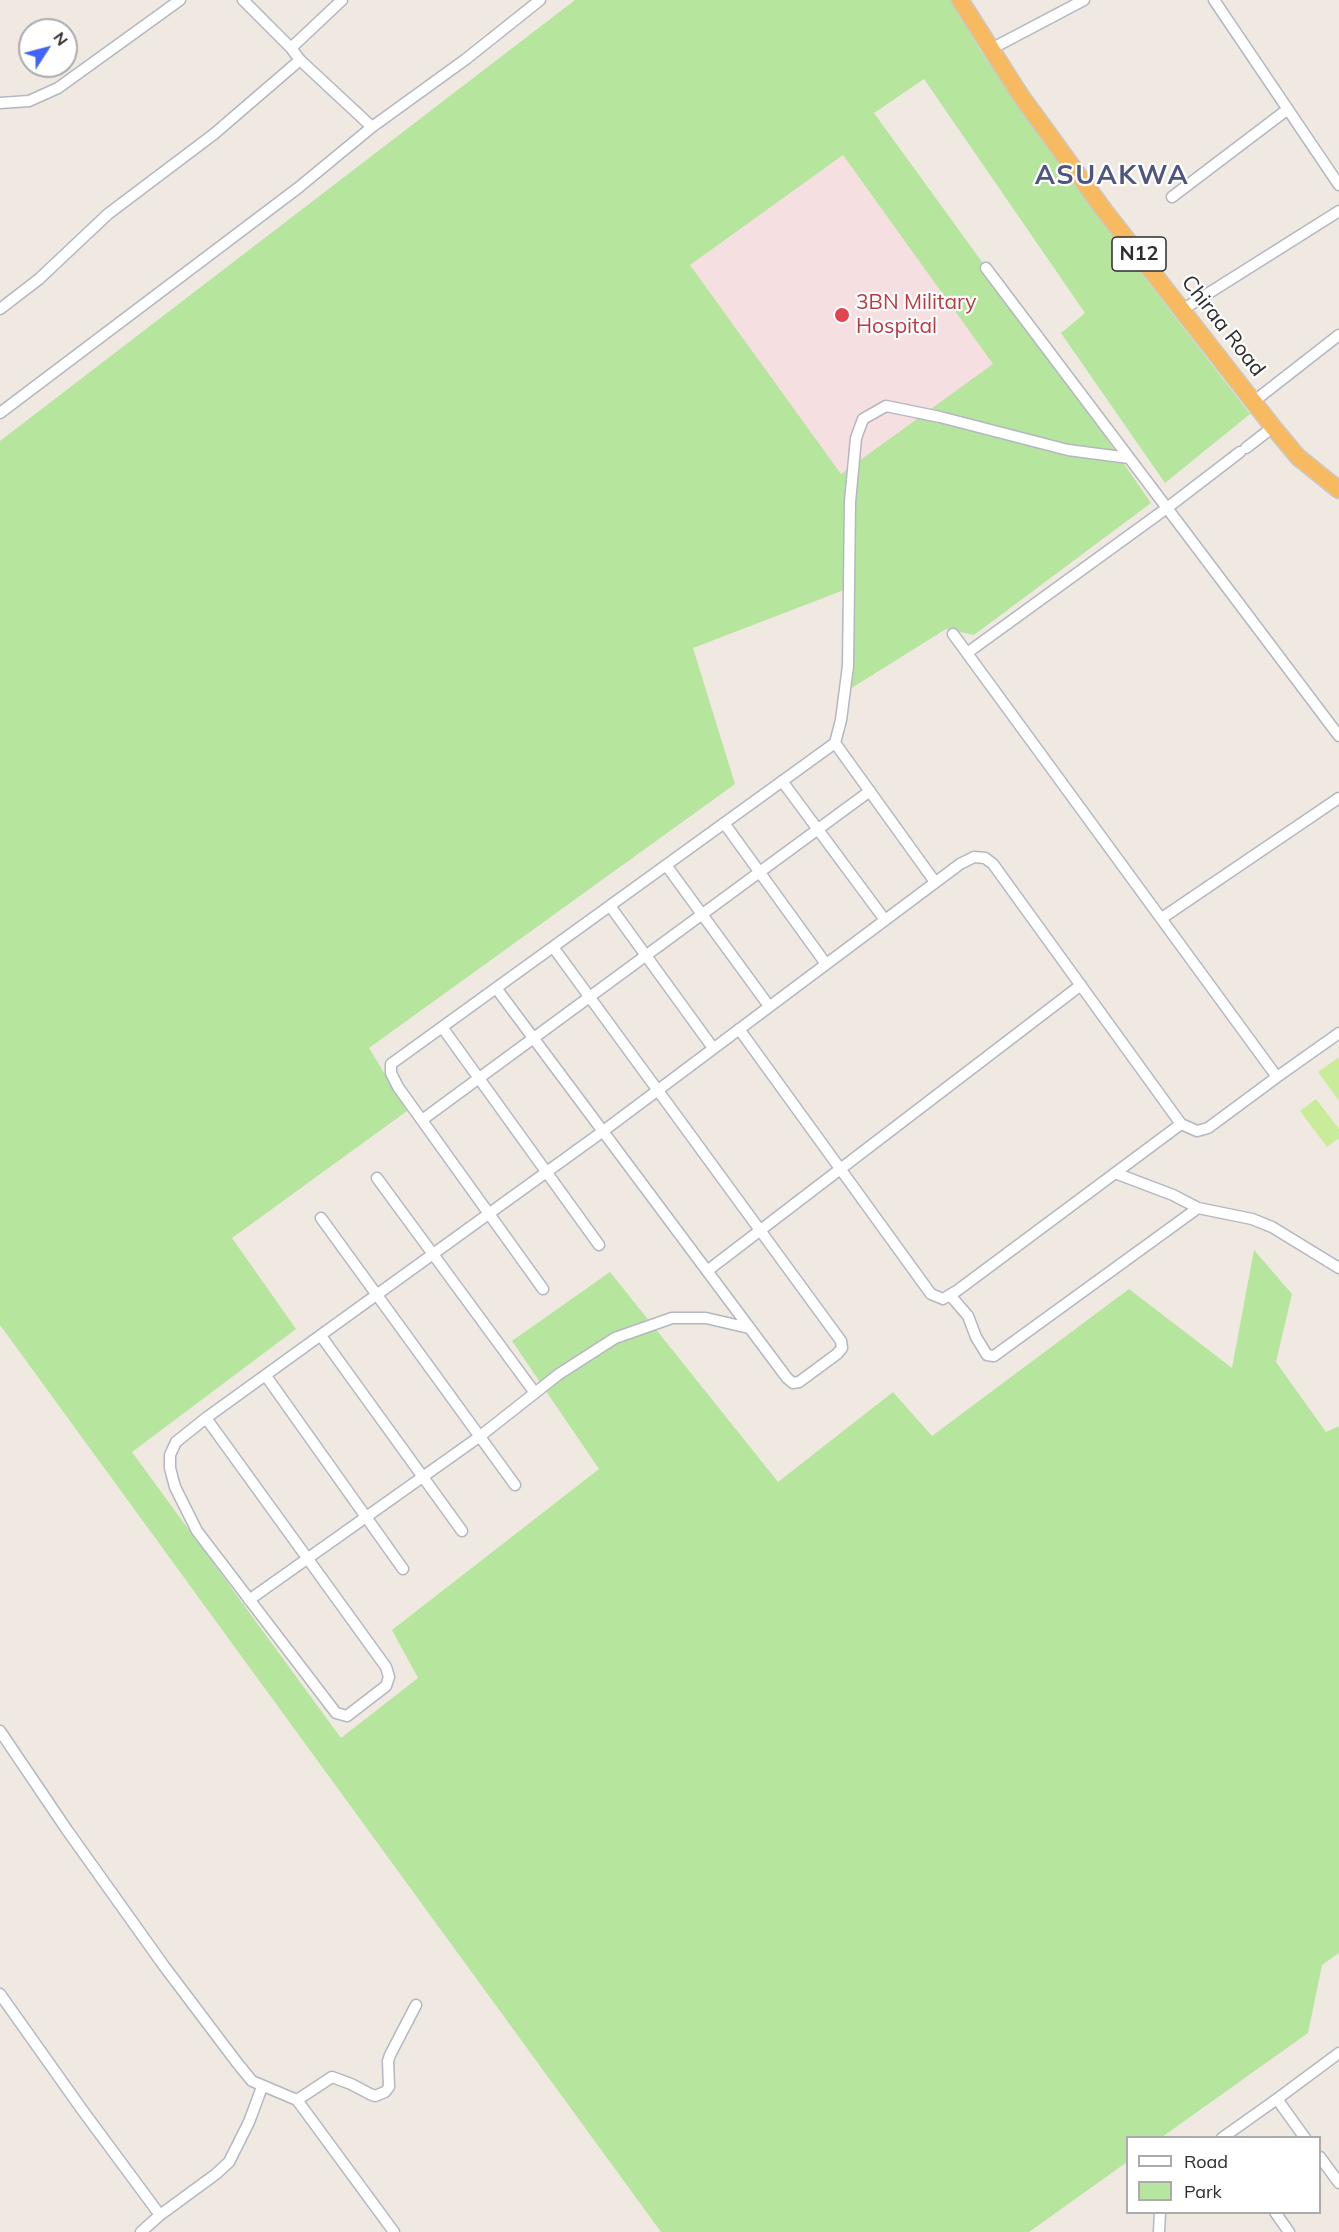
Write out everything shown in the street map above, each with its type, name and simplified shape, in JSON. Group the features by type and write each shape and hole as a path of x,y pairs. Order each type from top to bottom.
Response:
{"highway":[{"name":"Chiraa Road","path":"960,0 1021,96 1272,427 1298,457 1339,490"}],"street":[{"path":"0,103 29,101 58,88 180,0"},
{"path":"243,0 300,60 372,127"},
{"path":"291,48 342,0"},
{"path":"0,413 298,188 372,127 466,59 540,0"},
{"path":"991,49 1084,0"},
{"path":"1214,0 1338,183"},
{"path":"0,309 39,279 108,214 214,134 300,60"},
{"path":"1172,197 1288,109"},
{"path":"1182,310 1339,211"},
{"path":"986,268 1339,736"},
{"path":"1253,402 1339,335"},
{"path":"543,1289 399,1087 391,1073 391,1064 835,743 841,720 848,666 850,502 856,438 863,419 886,406 940,417 1068,450 1129,458"},
{"path":"967,653 1167,508 1272,427"},
{"path":"953,634 1277,1077"},
{"path":"835,743 935,882"},
{"path":"782,781 885,920"},
{"path":"422,1120 870,791"},
{"path":"1162,918 1339,798"},
{"path":"724,823 826,964"},
{"path":"207,1418 386,1667 389,1677 386,1686 347,1716 336,1713 197,1531 175,1487 170,1468 170,1455 176,1442 207,1418 602,1132 960,864 974,857 985,858 993,864 1181,1124 1197,1131 1208,1128 1339,1033"},
{"path":"666,865 769,1006"},
{"path":"610,906 713,1048"},
{"path":"496,988 749,1328 793,1383 808,1375 837,1354 842,1348 841,1341 553,947"},
{"path":"707,1271 761,1232 1081,985"},
{"path":"442,1027 599,1245"},
{"path":"739,1029 931,1294 943,1299 1181,1124"},
{"path":"1114,1173 1173,1194 1198,1208 1252,1219 1272,1227 1339,1268"},
{"path":"377,1178 535,1393"},
{"path":"950,1294 969,1316 976,1337 987,1355 994,1356 1198,1208"},
{"path":"321,1218 515,1485"},
{"path":"249,1600 479,1437 559,1374 615,1338 672,1318 706,1318 749,1328"},
{"path":"321,1336 462,1531"},
{"path":"266,1376 403,1569"},
{"path":"0,1731 66,1830 164,1966 252,2081 297,2100 394,2232"},
{"path":"0,1754 9,1745"},
{"path":"0,1995 160,2215"},
{"path":"297,2100 332,2077 375,2096 385,2091 388,2087 390,2055 416,2005"},
{"path":"1225,2136 1338,2056"},
{"path":"141,2232 229,2162 249,2122 262,2087"},
{"path":"1277,2099 1304,2136"},
{"path":"1321,2158 1339,2183"},
{"path":"1159,2232 1160,2214"},
{"path":"1276,2214 1289,2232"}],"shaded area":[{"name":"3BN Military Hospital","path":"843,155 994,364 841,474 690,265"}],"green space":[{"path":"575,0 952,0 980,50 1128,256 1250,414 1165,483 1061,333 1085,313 924,79 874,113 1035,335 1151,503 974,635 946,629 850,689 844,590 693,648 735,784 369,1048 407,1111 232,1238 296,1329 132,1452 341,1738 418,1678 392,1630 599,1469 512,1341 610,1272 778,1482 893,1392 932,1436 1129,1289 1232,1368 1254,1250 1292,1294 1276,1362 1326,1432 1339,1426 1339,1953 1322,1965 1308,2033 1163,2136 1126,2136 1126,2163 1029,2232 661,2232 0,1325 0,441","holes":["843,155 993,364 841,474 690,265"]},
{"path":"1339,1057 1339,1101 1318,1072"},
{"path":"1316,1099 1339,1129 1339,1138 1327,1147 1300,1111"}],"place":[{"name":"3BN Military Hospital","path":"842,315"}],"district":[{"name":"ASUAKWA","path":"1112,176"}]}
